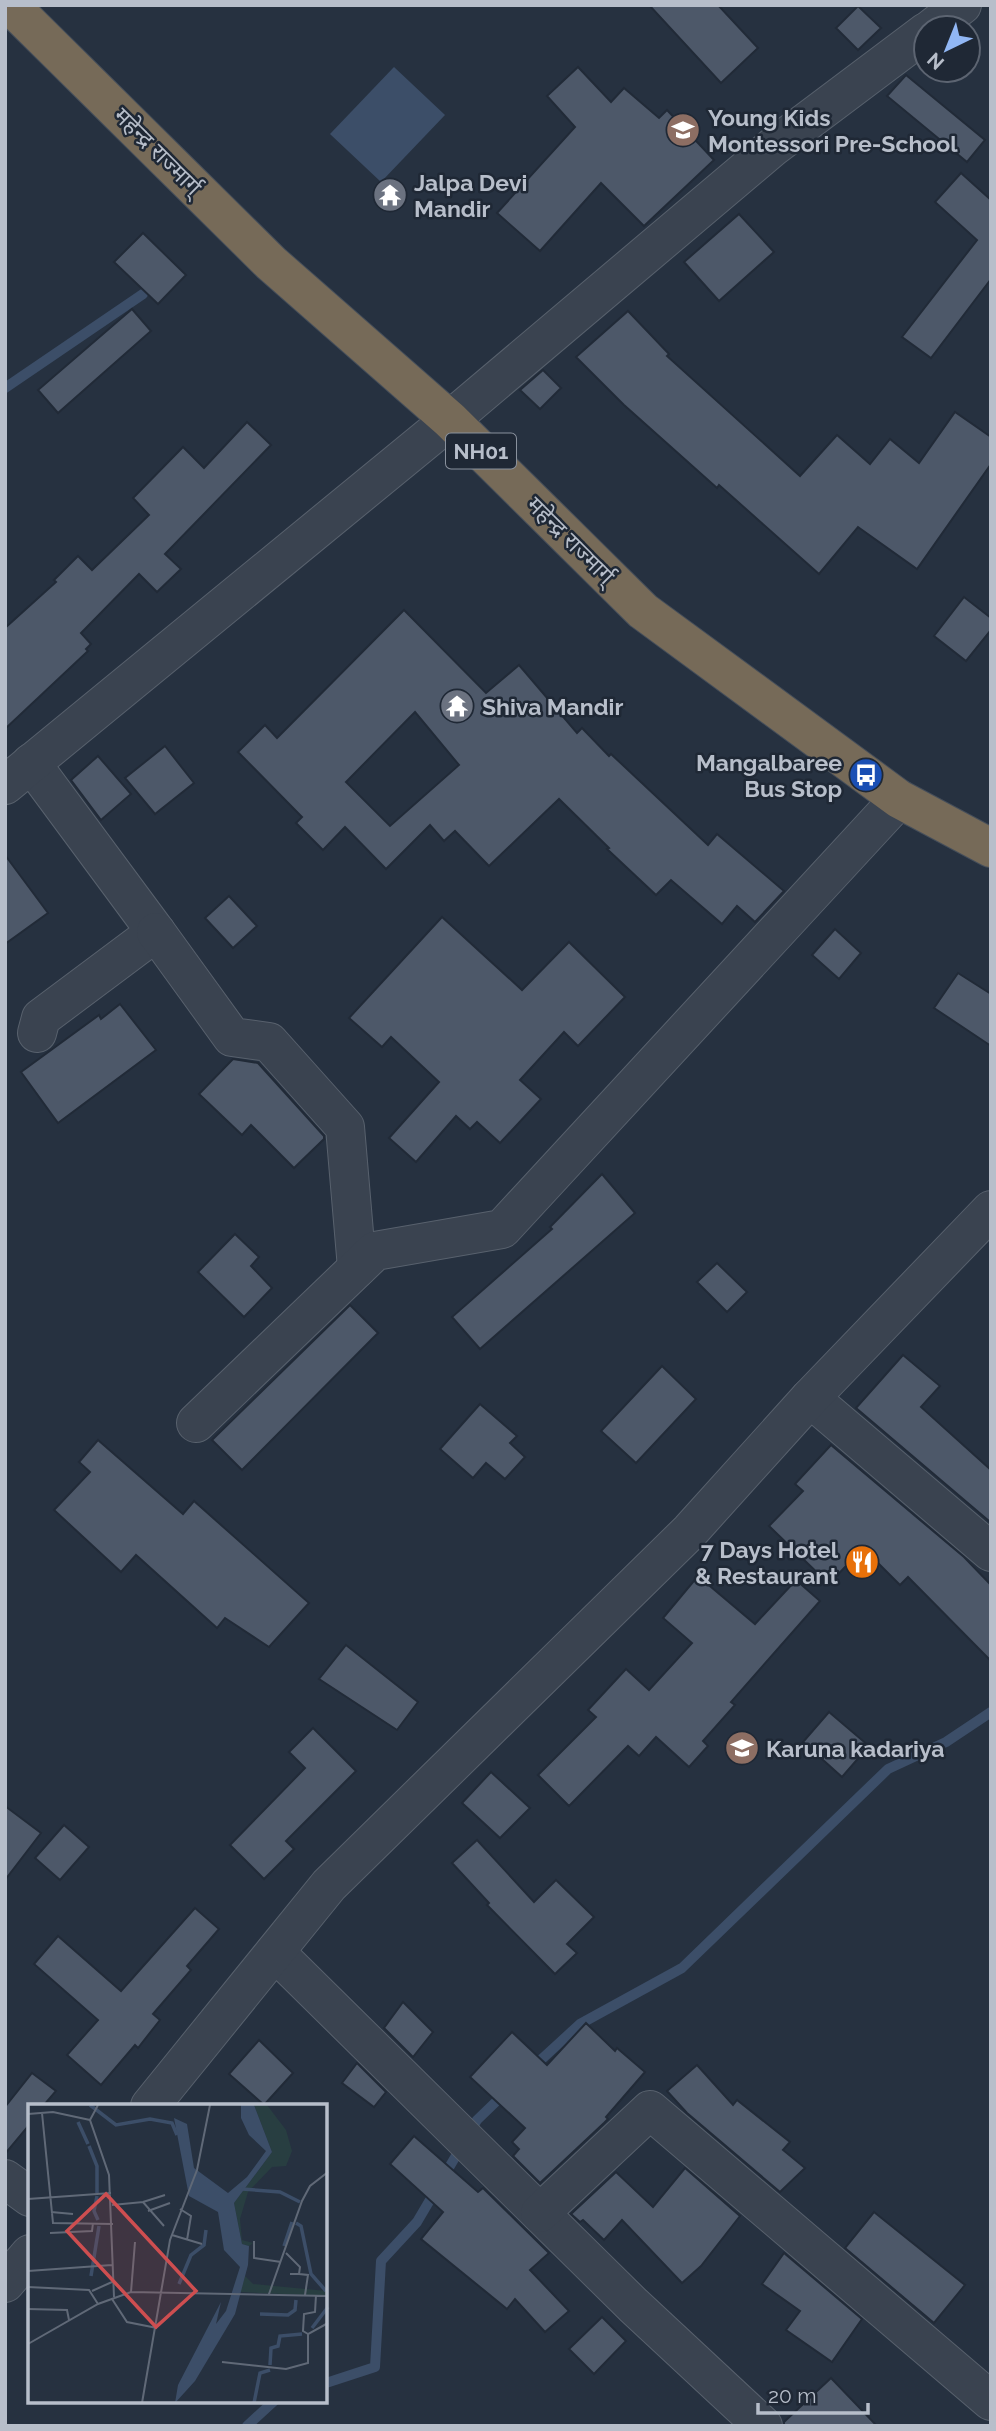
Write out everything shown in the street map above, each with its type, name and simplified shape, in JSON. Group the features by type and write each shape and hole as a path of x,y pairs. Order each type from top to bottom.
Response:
{"highway":[{"name":"महेन्द्र राज्मार्ग्","path":"10,5 271,263 450,420 643,611 899,799 991,848"}],"street":[{"path":"357,1268 345,1127 269,1042 232,1037 156,932 18,774 450,420 773,147 912,43"},
{"path":"196,1423 375,1251 502,1229 899,799"},
{"path":"37,1033 41,1018 156,932"},
{"path":"151,2104 329,1885 690,1531 810,1398 991,1210"},
{"path":"810,1398 991,1552"},
{"path":"275,1952 633,2305 763,2426"},
{"path":"540,2213 650,2110 991,2400"},
{"path":"5,2179 28,2196"},
{"path":"5,2283 28,2256"}],"water":[{"path":"394,67 445,115 381,182 330,134"}],"building":[{"path":"649,5 718,5 758,48 721,83"},
{"path":"858,6 881,28 858,50 836,28"},
{"path":"578,67 611,102 624,88 659,118 667,110 714,160 644,226 601,183 540,251 497,213 575,127 547,96"},
{"path":"906,75 912,80 912,84 917,84 985,140 967,162 887,96"},
{"path":"961,173 991,200 991,279 931,358 902,337 977,240 935,202"},
{"path":"739,214 774,252 719,301 684,262"},
{"path":"143,233 186,275 158,304 114,262"},
{"path":"132,309 151,331 58,413 38,390"},
{"path":"628,311 669,354 667,356 800,476 837,435 870,464 890,439 919,463 955,412 991,437 991,464 917,569 858,527 819,574 624,405 576,357"},
{"path":"543,370 561,388 540,409 520,390"},
{"path":"247,422 271,445 165,554 181,569 157,592 139,574 81,633 91,644 86,649 88,651 5,729 5,628 56,582 54,580 78,556 92,570 149,515 133,498 183,447 204,468"},
{"path":"964,597 991,618 991,630 966,661 934,636"},
{"path":"404,610 486,693 519,665 577,733 582,728 609,756 611,754 708,845 717,834 784,891 755,922 737,906 722,924 671,880 656,895 559,799 489,866 455,831 444,841 430,825 386,869 345,827 323,850 296,823 302,817 238,752 265,725 277,738","holes":["415,712 459,765 390,826 346,782"]},
{"path":"165,746 194,783 155,814 125,778"},
{"path":"98,756 131,794 101,820 71,780"},
{"path":"5,855 48,913 5,944"},
{"path":"229,896 257,926 233,948 205,918"},
{"path":"442,917 522,990 569,942 625,997 578,1046 564,1032 520,1080 541,1099 500,1143 477,1122 470,1129 456,1116 416,1162 389,1138 439,1082 391,1037 382,1047 349,1018"},
{"path":"835,929 861,953 839,979 812,955"},
{"path":"958,973 991,994 991,1046 934,1008"},
{"path":"120,1004 156,1050 58,1123 21,1072 99,1015 101,1019"},
{"path":"233,1059 258,1063 324,1136 294,1168 251,1125 242,1135 199,1094"},
{"path":"602,1174 635,1213 480,1349 452,1317 552,1229 550,1227"},
{"path":"235,1234 259,1257 251,1266 272,1288 244,1317 198,1272"},
{"path":"717,1263 747,1292 727,1312 697,1282"},
{"path":"350,1305 378,1333 242,1470 212,1440"},
{"path":"903,1355 940,1386 921,1407 991,1470 989,1521 856,1408"},
{"path":"662,1366 696,1399 636,1463 601,1431"},
{"path":"480,1404 517,1436 510,1443 525,1457 505,1479 486,1463 473,1478 440,1449"},
{"path":"98,1440 183,1514 194,1501 309,1603 269,1647 225,1618 217,1628 136,1555 121,1572 54,1510 90,1472 79,1462"},
{"path":"831,1445 964,1557 991,1585 991,1661 908,1577 900,1585 863,1548 829,1584 769,1526 803,1491 795,1484"},
{"path":"698,1576 755,1624 796,1580 820,1601 731,1702 735,1705 703,1741 708,1746 689,1767 656,1737 639,1756 628,1746 569,1806 538,1775 596,1717 588,1710 626,1669 649,1690 692,1643 663,1618"},
{"path":"346,1645 418,1702 397,1730 319,1679"},
{"path":"829,1712 869,1746 842,1777 803,1742"},
{"path":"313,1728 356,1771 286,1841 294,1849 264,1879 230,1845 305,1768 289,1752"},
{"path":"491,1772 530,1808 500,1838 462,1803"},
{"path":"5,1806 41,1833 5,1880"},
{"path":"64,1825 89,1847 60,1880 35,1858"},
{"path":"477,1840 534,1902 556,1880 594,1917 567,1944 577,1953 555,1974 487,1905 489,1903 452,1863"},
{"path":"195,1908 219,1929 187,1966 191,1970 153,2014 160,2020 138,2048 135,2045 101,2085 67,2055 98,2020 34,1964 58,1936 121,1991"},
{"path":"403,2002 433,2032 413,2057 384,2028"},
{"path":"586,2023 615,2051 617,2048 645,2072 606,2117 608,2119 540,2183 513,2156 519,2149 512,2142 525,2128 470,2077 512,2032 547,2065"},
{"path":"259,2040 293,2073 265,2104 229,2074"},
{"path":"357,2063 386,2092 374,2107 342,2083"},
{"path":"697,2065 733,2105 737,2100 790,2142 783,2150 805,2168 780,2192 687,2113 667,2091"},
{"path":"32,2073 56,2091 45,2104 28,2104 28,2126 5,2154 5,2107"},
{"path":"414,2136 478,2192 483,2188 549,2253 530,2270 569,2311 545,2332 515,2299 507,2309 421,2239 443,2212 390,2164"},
{"path":"685,2168 740,2216 701,2266 682,2283 622,2220 604,2240 583,2220 580,2222 571,2214 616,2172 653,2207"},
{"path":"874,2212 965,2285 934,2323 845,2248"},
{"path":"784,2253 862,2319 832,2362 786,2330 800,2311 762,2284"},
{"path":"602,2317 626,2341 594,2374 569,2349"},
{"path":"831,2378 877,2426 784,2426 784,2422"}],"waterway":[{"path":"5,388 143,294"},
{"path":"532,2068 580,2024 682,1968 888,1769 946,1742 991,1712"},
{"path":"327,2383 375,2367 381,2261 417,2222 477,2120 507,2091"},
{"path":"247,2426 272,2403"}],"place":[{"name":"Young Kids Montessori Pre-School","path":"683,130"},
{"name":"Jalpa Devi Mandir","path":"390,195"},
{"name":"Shiva Mandir","path":"457,706"},
{"name":"Mangalbaree Bus Stop","path":"866,775"},
{"name":"7 Days Hotel & Restaurant","path":"862,1562"},
{"name":"Karuna kadariya","path":"742,1748"}]}
